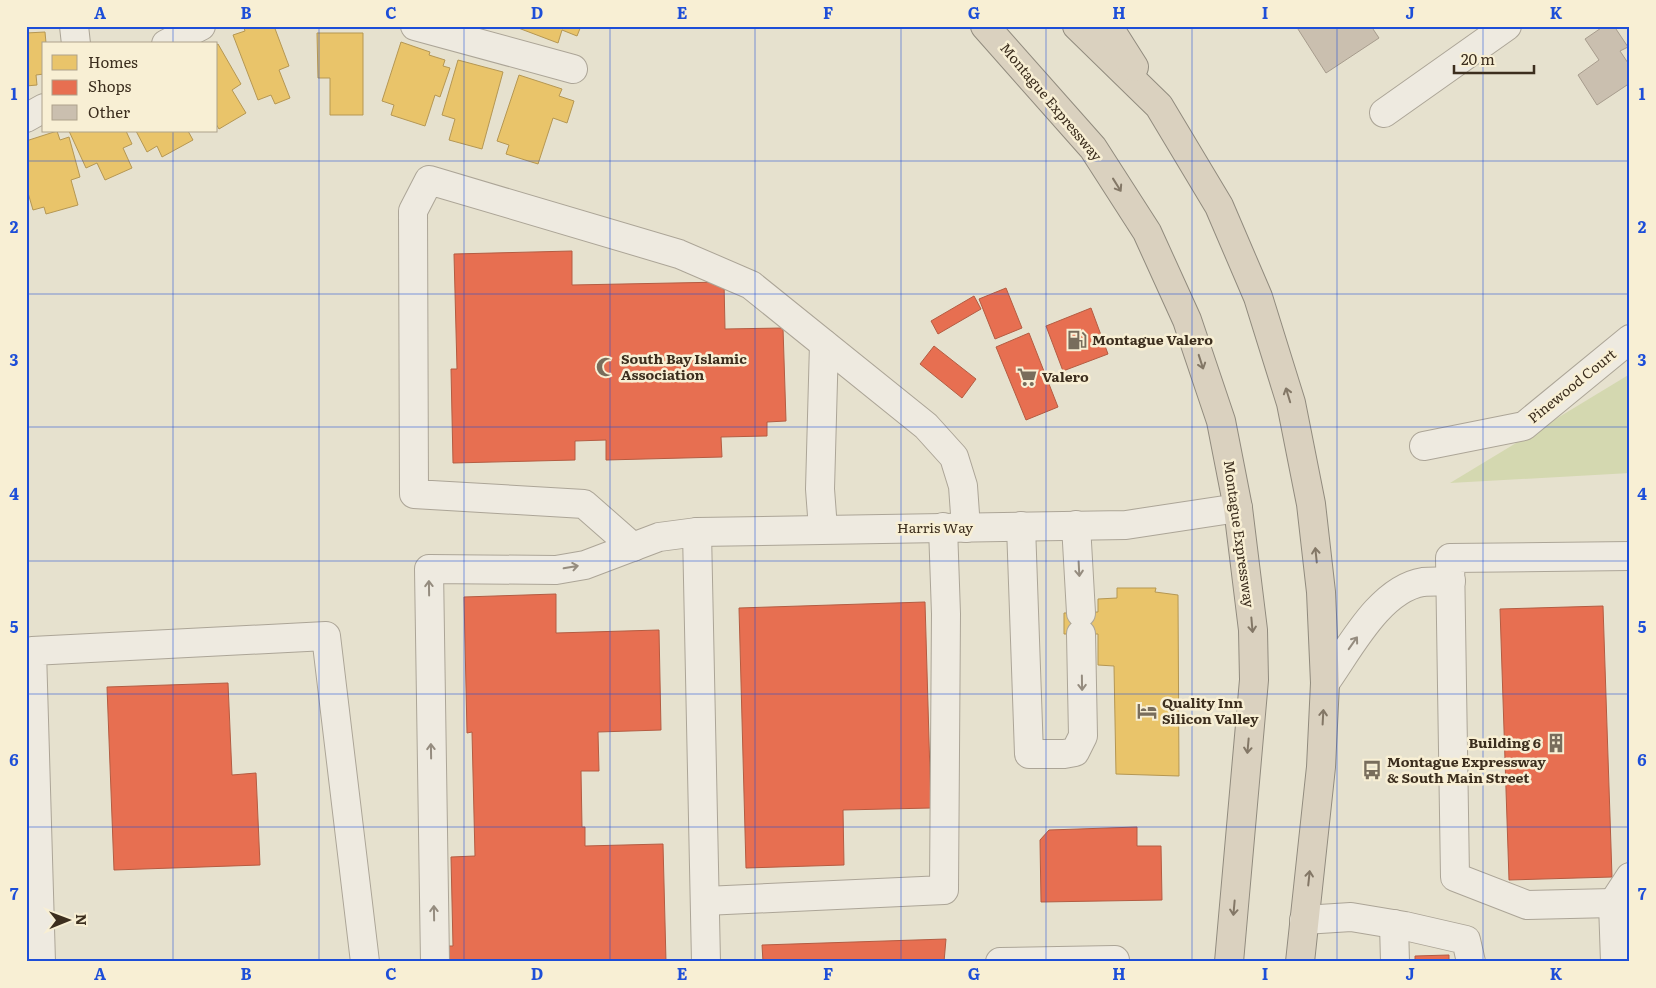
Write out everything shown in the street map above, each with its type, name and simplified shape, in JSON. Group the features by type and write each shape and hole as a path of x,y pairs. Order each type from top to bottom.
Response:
{"highway":[{"name":"Montague Expressway","path":"986,26 1093,148 1147,232 1190,329 1221,421 1238,508 1253,630 1254,680 1229,962"},
{"path":"1077,26 1159,106"},
{"path":"1108,26 1219,206 1258,298 1291,403 1311,504 1321,592 1325,684 1320,767 1300,962"}],"street":[{"path":"74,26 76,42"},
{"path":"170,42 201,26"},
{"path":"415,26 476,34 573,69"},
{"path":"1384,113 1508,26"},
{"path":"26,118 42,109"},
{"path":"633,547 584,504 414,494 414,211 429,180 679,254 751,285 926,426 954,457 963,486 955,528 946,614 944,890 705,901"},
{"name":"Pinewood Court","path":"1424,446 1524,426 1630,339"},
{"path":"823,529 820,489 824,344"},
{"name":"Harris Way","path":"435,962 429,569 556,570 585,565 659,537 697,532 1126,525 1238,508"},
{"path":"1021,526 1029,754 1064,754 1075,752 1083,736 1081,623 1076,525"},
{"path":"697,532 706,962"},
{"path":"1613,903 1526,905 1455,877 1450,558 1630,556"},
{"path":"1325,684 1376,610 1395,594 1422,582 1451,581"},
{"path":"41,962 32,651 326,636 365,962"},
{"path":"1615,962 1613,903 1630,877"},
{"path":"1304,920 1351,917 1394,924 1466,940 1471,962"},
{"path":"1394,924 1395,962"},
{"path":"1000,962 1106,960 1115,960 1115,962"}],"green space":[{"path":"1630,374 1630,473 1450,483"}],"building: Homes":[{"path":"249,26 274,26 289,66 279,70 290,98 275,104 271,95 258,100 233,35 245,31 244,28"},
{"path":"513,26 581,26 577,36 562,30 558,43"},
{"path":"45,32 46,42 42,42 42,74 36,75 37,85 26,86 26,33"},
{"path":"317,33 363,33 363,115 330,115 330,78 318,78"},
{"path":"401,42 430,52 429,55 445,60 443,66 450,68 440,97 435,95 425,126 391,115 394,105 382,101"},
{"path":"218,44 241,84 232,90 246,113 219,129"},
{"path":"458,60 503,72 482,149 449,140 455,119 442,115"},
{"path":"519,75 562,89 559,96 574,101 567,123 553,118 538,164 506,154 509,145 497,141"},
{"path":"54,132 57,132 60,140 69,137 80,177 71,180 78,205 46,214 44,207 33,210 26,186 26,141"},
{"path":"69,132 126,132 132,144 123,148 132,168 105,180 97,163 86,168"},
{"path":"137,132 189,132 193,140 162,157 157,146 147,152"},
{"name":"Quality Inn Silicon Valley","path":"1117,588 1156,588 1155,592 1178,595 1179,776 1116,774 1114,666 1098,665 1098,634 1064,634 1064,613 1098,612 1098,599 1117,598"}],"building: Shops":[{"path":"572,251 572,285 724,282 725,329 783,328 786,421 767,422 767,436 721,437 722,457 606,460 606,440 575,441 575,460 453,463 451,369 457,369 454,254"},
{"path":"1006,288 1022,328 995,339 979,299"},
{"path":"974,296 981,309 938,334 931,321"},
{"name":"Montague Valero","path":"1091,308 1108,354 1063,371 1046,326"},
{"name":"Valero","path":"1029,333 1058,407 1026,420 996,347"},
{"path":"934,346 976,379 962,398 920,364"},
{"path":"556,594 556,633 659,630 661,730 598,732 599,771 581,771 582,827 585,827 585,846 663,844 666,962 445,962 445,946 453,946 451,857 475,856 472,732 467,733 464,597"},
{"path":"925,602 931,808 843,810 844,865 746,868 739,608"},
{"name":"Building 6","path":"1603,606 1612,877 1509,880 1500,609"},
{"path":"228,683 232,775 256,773 260,865 114,870 107,687"},
{"path":"1137,827 1137,846 1161,846 1162,900 1041,902 1040,840 1049,830"},
{"path":"946,939 944,962 763,962 762,945"},
{"path":"1449,955 1449,962 1415,962 1415,956"}],"building: Other":[{"path":"1296,26 1371,26 1379,38 1326,73"},
{"path":"1604,26 1614,26 1628,47 1620,51 1630,66 1630,83 1597,105 1578,75 1599,60 1585,39"}],"place":[{"name":"Montague Valero","path":"1077,340"},
{"name":"South Bay Islamic Association","path":"606,367"},
{"name":"Valero","path":"1027,377"},
{"name":"Quality Inn Silicon Valley","path":"1147,711"},
{"name":"Building 6","path":"1556,743"},
{"name":"Montague Expressway & South Main Street","path":"1372,770"}]}
